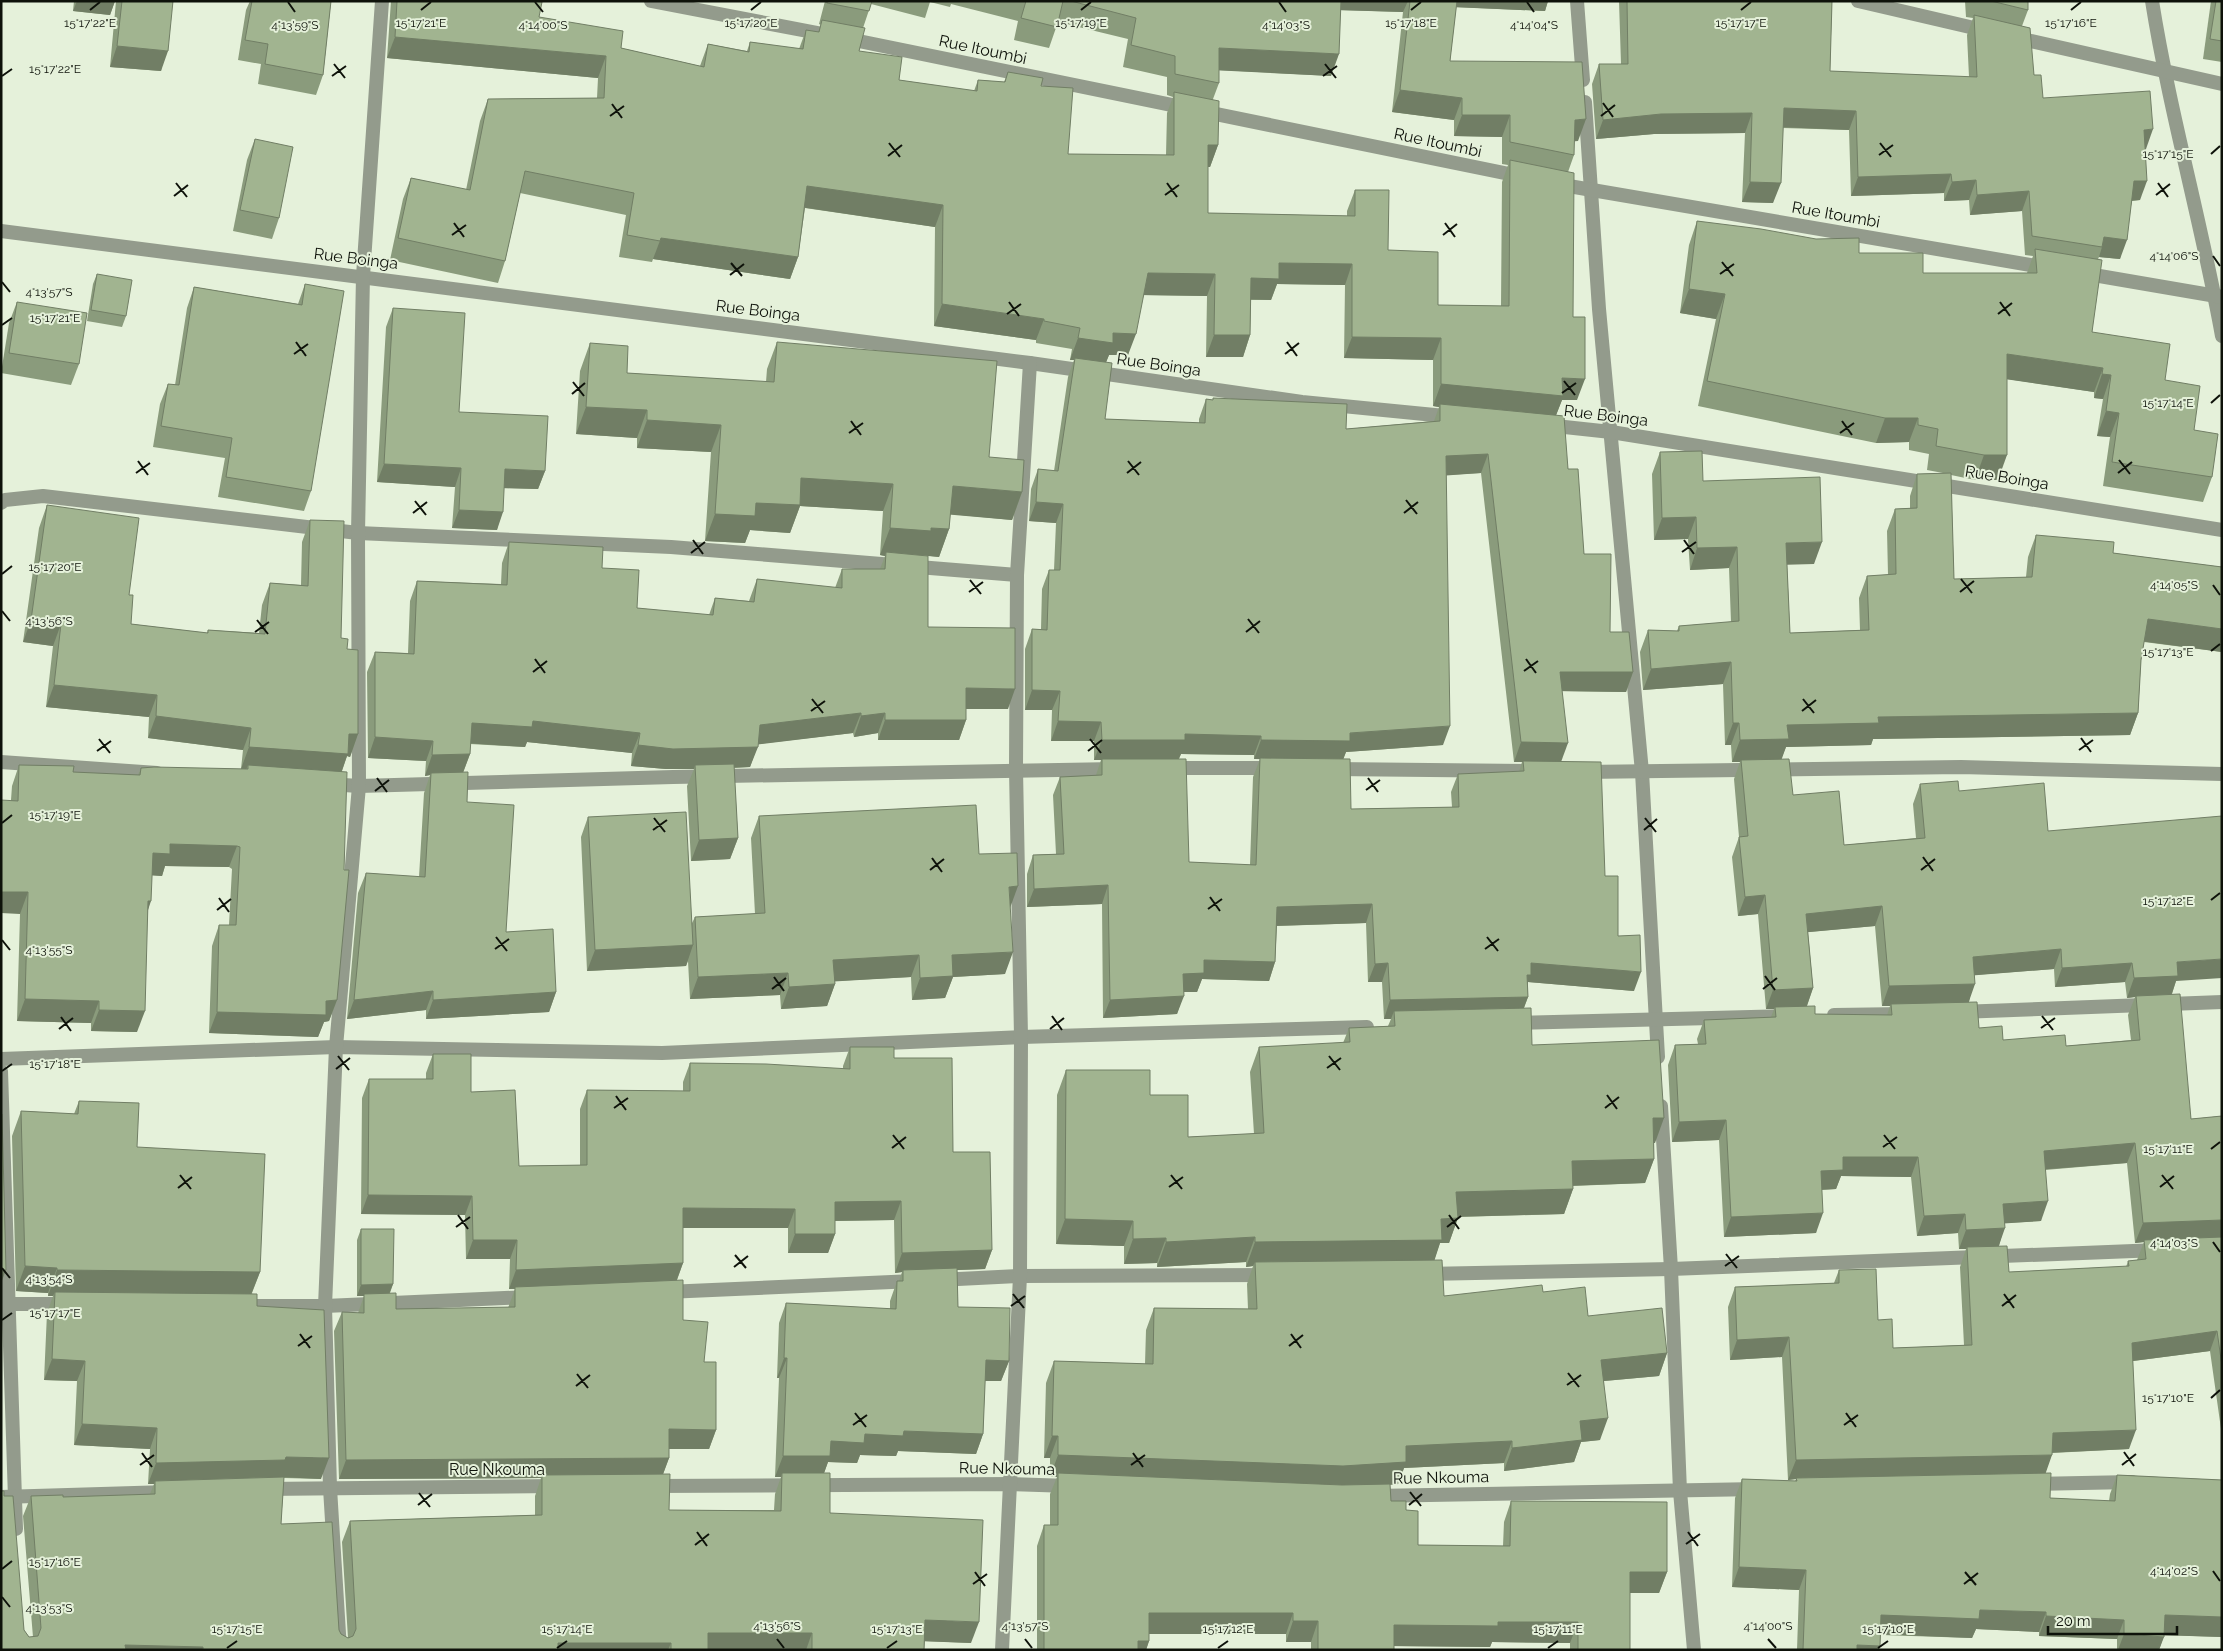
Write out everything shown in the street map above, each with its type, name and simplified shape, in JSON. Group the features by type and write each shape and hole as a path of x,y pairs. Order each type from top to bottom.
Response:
{"street":[{"path":"340,1650 330,1488 325,1306 336,1047 359,786 358,533 363,276 382,1"},
{"name":"Rue Itoumbi","path":"651,1 734,16 1591,191 2218,297"},
{"path":"1577,1 1599,308 1642,772 1658,1067"},
{"path":"1858,1 2222,84"},
{"path":"2152,1 2163,71 2218,297 2222,336"},
{"name":"Rue Boinga","path":"1,230 1030,363 1302,402 1466,418"},
{"path":"1002,1650 1012,1484 1020,1276 1021,1037 1016,769 1017,575 1030,363"},
{"name":"Rue Boinga","path":"1534,424 1611,432 2222,530"},
{"path":"1,502 43,496 358,533 671,547 1017,575"},
{"path":"1,762 170,773"},
{"path":"1573,772 1961,767 2222,774"},
{"path":"1153,768 1290,768"},
{"path":"309,783 359,786 1016,769 1133,769"},
{"path":"1319,769 1554,771"},
{"path":"1941,1013 2222,1002"},
{"path":"1823,1016 1922,1013"},
{"path":"1497,1024 1803,1016"},
{"path":"1,1059 336,1047 662,1053 1021,1037 1378,1027"},
{"path":"1,1072 7,1497 17,1545"},
{"path":"1660,1096 1671,1269 1680,1491 1694,1650"},
{"path":"1416,1274 1671,1269 2173,1250"},
{"path":"653,1292 1020,1276 1288,1275"},
{"path":"226,1306 325,1306 543,1297"},
{"path":"5,1304 78,1304"},
{"path":"2017,1484 2144,1482"},
{"name":"Rue Nkouma","path":"636,1486 1012,1484 1081,1487"},
{"name":"Rue Nkouma","path":"251,1490 567,1486"},
{"name":"Rue Nkouma","path":"1365,1496 1769,1489"},
{"path":"7,1497 182,1492"}],"building":[{"path":"122,1 173,1 168,51 117,46"},
{"path":"252,1 331,1 323,75 265,64 268,44 245,40"},
{"path":"397,1 542,2 539,17 623,31 621,48 704,67 708,44 749,52 750,42 803,49 806,30 819,32 822,20 865,28 859,51 902,57 899,80 977,91 978,80 1005,82 1008,72 1043,78 1041,86 1073,88 1068,154 1174,155 1174,92 1219,101 1218,145 1208,145 1208,213 1355,216 1355,190 1389,190 1388,250 1438,252 1438,305 1509,306 1510,160 1574,173 1573,317 1585,317 1585,379 1562,378 1563,396 1441,384 1441,338 1352,337 1352,264 1279,263 1279,279 1251,278 1250,335 1214,335 1215,274 1148,273 1136,334 1113,333 1113,343 1078,338 1080,328 1044,321 1044,319 942,304 943,205 807,186 798,257 661,238 660,241 627,235 634,193 525,171 505,261 398,238 411,178 470,190 488,99 604,98 606,56 395,37"},
{"path":"827,1 872,1 869,11 827,3"},
{"path":"1026,1 1063,1 1057,27 1021,18"},
{"path":"1071,1 1341,1 1339,54 1219,48 1219,83 1175,74 1175,56 1131,45 1136,18"},
{"path":"1410,1 1457,1 1450,61 1582,62 1586,119 1575,120 1574,155 1510,142 1510,115 1462,115 1462,98 1400,90"},
{"path":"1627,1 1832,1 1830,71 1977,77 1974,15 2030,28 2034,75 2041,75 2043,98 2150,91 2153,129 2144,130 2147,181 2134,181 2127,240 2104,237 2102,247 2032,236 2029,191 1977,195 1976,180 1952,182 1951,174 1858,177 1856,111 1784,108 1781,183 1750,182 1752,113 1661,114 1603,120 1599,64 1628,64"},
{"path":"1991,1 2028,1 2028,10"},
{"path":"2216,1 2222,1 2222,41 2210,39"},
{"path":"255,139 293,147 279,218 240,210"},
{"path":"1697,221 1761,229 1816,239 1859,238 1859,253 1923,253 1923,273 2037,273 2035,249 2102,260 2092,332 2170,344 2165,380 2200,386 2194,430 2218,434 2212,477 2112,462 2119,413 2106,411 2111,375 2102,374 2103,368 2007,354 2007,455 1984,455 1936,446 1938,429 1918,425 1918,418 1885,418 1707,381 1725,294 1689,289"},
{"path":"97,274 132,280 126,316 91,310"},
{"path":"305,284 344,291 311,491 226,477 232,438 161,426 168,384 179,385 194,287 302,305"},
{"path":"17,302 87,313 79,364 9,353"},
{"path":"393,308 465,313 459,412 548,416 545,471 505,469 503,512 459,510 461,468 384,464"},
{"path":"777,342 997,361 989,457 1024,460 1022,492 953,486 949,529 931,528 931,531 890,528 893,484 801,478 800,505 756,503 755,516 715,514 721,425 647,420 647,410 586,407 590,343 628,346 627,373 774,382"},
{"path":"1075,358 1112,363 1105,419 1205,423 1206,399 1213,400 1213,398 1347,404 1346,429 1440,421 1440,404 1564,416 1568,469 1578,469 1584,554 1611,554 1610,632 1629,632 1633,672 1560,672 1568,743 1521,742 1488,454 1446,456 1450,726 1350,733 1350,741 1261,740 1261,736 1185,734 1185,740 1102,740 1101,722 1058,721 1060,691 1032,690 1032,629 1047,630 1049,570 1060,570 1063,504 1036,502 1038,469 1058,471"},
{"path":"1702,451 1703,481 1820,477 1822,542 1786,543 1790,633 1869,630 1867,576 1896,574 1895,509 1917,508 1917,474 1951,473 1954,579 2032,577 2036,535 2114,542 2113,553 2222,567 2222,629 2148,619 2141,660 2138,713 1878,717 1879,723 1787,725 1789,739 1740,740 1739,723 1733,723 1731,662 1651,669 1648,630 1679,631 1679,626 1739,621 1737,547 1697,548 1696,517 1662,518 1660,452"},
{"path":"47,505 139,518 129,595 133,595 131,624 208,633 208,630 265,634 270,583 308,586 310,520 344,521 341,638 348,639 347,649 358,650 358,734 349,734 348,754 249,747 251,728 156,716 157,695 54,685 61,624 31,620"},
{"path":"509,542 603,547 602,568 639,570 637,608 713,615 715,598 754,602 757,579 842,588 842,569 885,569 886,552 928,556 928,627 1015,628 1015,689 966,688 966,720 885,720 885,713 861,716 861,713 760,725 758,747 673,749 638,745 640,733 533,721 532,727 472,723 470,754 432,755 433,741 375,737 375,652 414,654 417,581 507,585"},
{"path":"1260,758 1350,759 1351,809 1459,807 1458,774 1524,771 1523,761 1601,762 1605,876 1618,876 1618,936 1640,935 1641,972 1531,963 1531,975 1527,975 1528,997 1390,1000 1388,963 1375,964 1372,904 1277,907 1275,962 1204,960 1204,973 1183,974 1184,996 1110,1000 1108,885 1034,889 1033,855 1064,854 1060,777 1102,775 1102,759 1186,759 1189,862 1256,865"},
{"path":"1789,759 1793,795 1839,791 1844,845 1925,838 1920,784 1958,781 1959,791 2044,783 2048,831 2222,816 2222,959 2177,962 2178,976 2134,978 2132,963 2062,968 2061,949 1973,957 1975,984 1889,986 1882,906 1806,914 1813,988 1773,990 1765,895 1745,897 1739,837 1748,836 1741,760"},
{"path":"734,764 738,838 699,840 695,765"},
{"path":"19,765 74,766 73,772 140,775 141,768 248,769 248,765 347,772 344,870 349,870 337,1000 326,1001 326,1015 217,1012 219,925 236,925 240,847 237,846 170,844 170,854 153,853 151,901 148,901 145,1011 99,1010 99,1001 25,999 28,892 1,892 1,800 18,801"},
{"path":"468,772 467,802 514,805 506,932 553,929 556,992 433,1000 433,991 354,1000 366,873 425,877 431,773"},
{"path":"976,805 979,854 1017,853 1018,886 1009,887 1013,952 952,955 953,976 920,978 919,955 833,960 835,984 789,987 788,973 698,977 695,917 765,913 759,816"},
{"path":"686,812 693,945 595,950 588,817"},
{"path":"2180,994 2191,1119 2222,1116 2222,1220 2143,1223 2135,1143 2044,1151 2048,1201 2003,1204 2005,1228 1966,1230 1965,1214 1924,1216 1918,1157 1843,1157 1843,1170 1821,1171 1823,1213 1731,1217 1726,1120 1679,1122 1675,1045 1706,1044 1704,1020 1776,1017 1775,1007 1815,1006 1815,1014 1892,1015 1891,1004 1977,1002 1979,1028 2002,1026 2003,1040 2065,1035 2066,1046 2140,1040 2136,996"},
{"path":"1531,1008 1532,1045 1659,1040 1664,1118 1653,1118 1654,1159 1572,1161 1573,1189 1456,1192 1458,1218 1441,1219 1442,1240 1255,1242 1255,1237 1166,1242 1166,1238 1133,1239 1133,1221 1065,1219 1066,1070 1150,1070 1150,1095 1188,1095 1188,1137 1264,1133 1259,1047 1350,1042 1349,1028 1395,1026 1394,1011"},
{"path":"850,1047 894,1047 894,1058 952,1058 953,1152 990,1152 992,1250 902,1253 901,1201 835,1202 835,1234 795,1234 795,1209 683,1208 683,1263 516,1270 517,1240 473,1240 472,1196 368,1195 369,1079 433,1079 433,1054 471,1054 471,1092 515,1090 519,1166 587,1165 587,1090 690,1091 690,1063 766,1064 850,1069"},
{"path":"79,1101 139,1103 137,1147 265,1154 260,1272 57,1270 57,1268 25,1266 21,1111 78,1114"},
{"path":"2,1114 6,1270 1,1270"},
{"path":"361,1229 394,1229 393,1284 361,1285"},
{"path":"2222,1237 2222,1366 2217,1331 2132,1343 2136,1430 2053,1433 2052,1455 1796,1460 1789,1337 1737,1340 1735,1287 1839,1283 1839,1270 1876,1269 1878,1320 1892,1319 1893,1348 1972,1345 1967,1247 2007,1246 2009,1272 2129,1266 2128,1261 2146,1259 2144,1240"},
{"path":"1442,1260 1444,1296 1542,1285 1543,1292 1585,1287 1588,1316 1662,1308 1667,1353 1601,1360 1608,1418 1580,1421 1582,1440 1512,1448 1512,1441 1406,1446 1406,1462 1343,1466 1058,1455 1058,1436 1052,1436 1054,1361 1153,1364 1154,1308 1257,1309 1255,1262"},
{"path":"957,1268 958,1307 1010,1308 1009,1361 986,1360 983,1434 904,1431 903,1436 865,1434 864,1443 831,1441 830,1456 783,1456 787,1358 784,1358 786,1303 896,1309 897,1281 903,1281 903,1270"},
{"path":"683,1280 683,1320 708,1322 704,1362 716,1362 716,1430 669,1429 669,1458 346,1460 342,1312 364,1313 364,1294 396,1293 396,1309 515,1307 515,1287"},
{"path":"55,1292 257,1294 257,1306 324,1310 329,1458 286,1457 285,1460 156,1463 157,1428 82,1424 85,1361 52,1359"},
{"path":"782,1473 830,1473 830,1513 983,1520 979,1622 925,1620 924,1650 812,1650 812,1633 708,1633 708,1650 671,1650 671,1643 558,1643 558,1650 203,1650 203,1647 125,1645 126,1650 1,1650 1,1491 4,1491 4,1496 13,1496 24,1630 29,1637 38,1636 41,1628 31,1496 63,1495 63,1497 155,1494 155,1481 284,1477 281,1524 332,1522 339,1630 341,1634 348,1638 353,1636 356,1629 350,1521 542,1515 542,1475 670,1474 669,1510 781,1511"},
{"path":"1058,1473 1342,1485 1390,1484 1391,1501 1406,1501 1406,1510 1418,1511 1418,1545 1510,1546 1511,1501 1667,1502 1667,1572 1630,1572 1630,1650 1578,1650 1578,1622 1498,1622 1498,1626 1394,1625 1394,1650 1318,1650 1318,1621 1293,1621 1293,1613 1149,1613 1149,1641 1138,1641 1138,1650 1044,1650 1044,1525 1058,1525"},
{"path":"2051,1473 2050,1498 2115,1501 2117,1475 2222,1480 2222,1617 2165,1615 2164,1637 2124,1634 2124,1620 2046,1616 2046,1612 1980,1610 1979,1619 1881,1615 1880,1646 1857,1645 1857,1650 1803,1650 1806,1570 1739,1567 1742,1479 1797,1481 1796,1478"}]}
